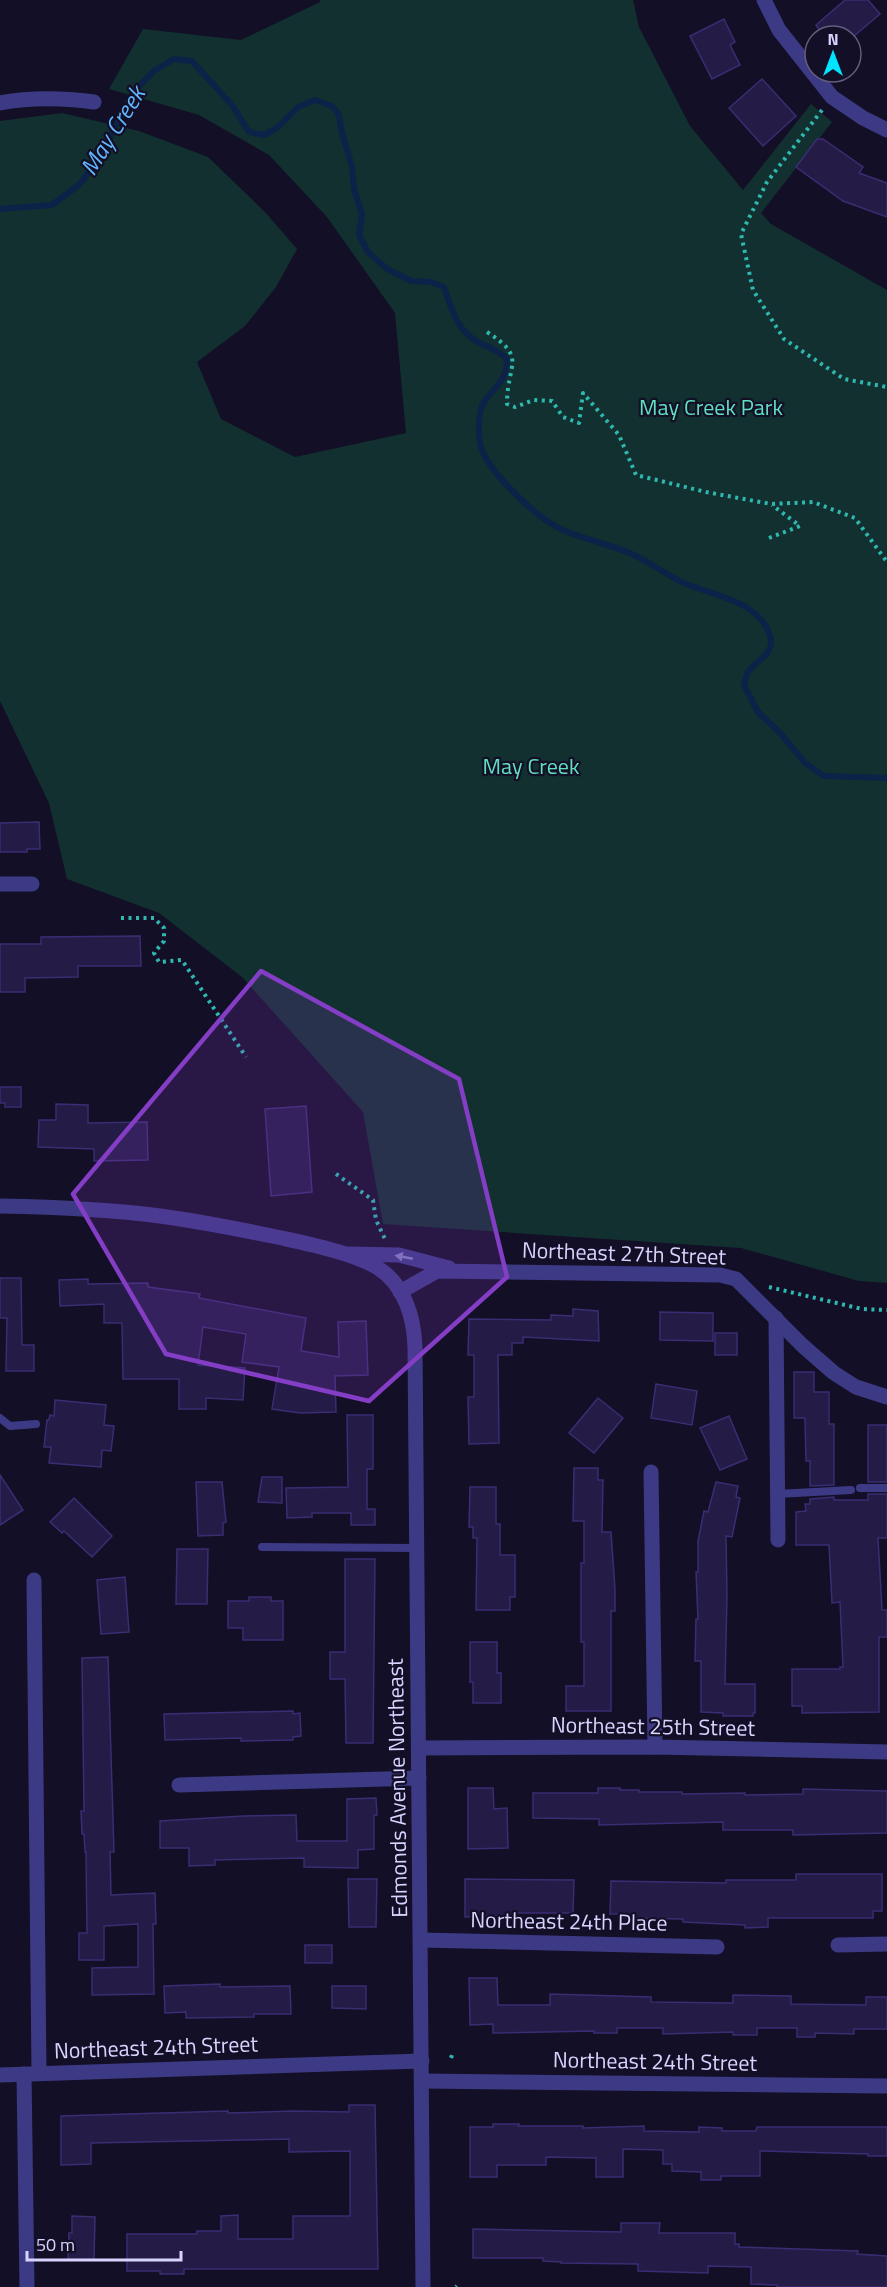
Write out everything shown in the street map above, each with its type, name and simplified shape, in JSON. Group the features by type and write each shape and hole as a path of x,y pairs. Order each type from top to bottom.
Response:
{"street":[{"path":"764,0 780,30 831,97 863,118 887,130"},
{"path":"0,103 55,98 94,102"},
{"path":"0,884 32,884"},
{"name":"Northeast 27th Street","path":"0,1206 78,1208 163,1216 309,1244 378,1268 390,1278 400,1292 437,1271 720,1275 736,1279 834,1373 856,1387 887,1397"},
{"name":"Northeast 27th Street","path":"339,1254 399,1255 461,1271"},
{"name":"Edmonds Avenue Northeast","path":"400,1292 406,1300 414,1324 423,2287"},
{"path":"776,1318 778,1540"},
{"path":"651,1472 655,1747"},
{"path":"27,2287 32,2073 34,1580"},
{"name":"Northeast 25th Street","path":"419,1748 655,1747 887,1752"},
{"path":"178,1785 419,1778"},
{"name":"Northeast 24th Place","path":"420,1940 717,1947"},
{"path":"838,1945 887,1944"},
{"name":"Northeast 24th Street","path":"0,2075 422,2061"},
{"name":"Northeast 24th Street","path":"422,2081 887,2086"}],"lane":[{"path":"0,1418 10,1426 36,1424"},
{"path":"777,1494 887,1488"},
{"path":"262,1547 417,1548"}],"path":[{"path":"831,97 767,182 741,234 753,290 784,339 844,379 887,387"},
{"path":"487,332 511,351 514,360 507,388 507,404 515,407 534,400 552,401 563,417 579,423 583,393 619,435 636,475 706,492 771,504 813,502 855,518 887,562"},
{"path":"769,538 800,526 771,504"},
{"path":"121,918 154,918 164,928 164,941 154,953 159,962 182,960 246,1056"},
{"path":"336,1174 373,1200 376,1220 385,1239"},
{"path":"736,1279 862,1309 887,1310"}],"highlighted area":[{"path":"261,971 459,1079 507,1277 369,1401 166,1354 73,1194"}],"green space":[{"name":"May Creek","path":"320,0 633,0 639,27 690,126 743,190 811,104 832,122 761,213 771,224 887,290 887,1283 859,1281 741,1248 383,1224 363,1112 242,977 159,913 67,879 49,803 0,701 0,121 62,113 139,131 208,157 265,212 297,249 276,287 245,326 197,362 221,419 295,457 406,433 395,313 327,217 269,155 199,115 109,89 143,29 241,40"}],"building":[{"path":"845,0 868,0 880,14 863,28 863,24 817,24"},
{"path":"724,19 735,42 730,45 740,65 712,79 690,36"},
{"path":"762,79 796,116 763,146 729,108"},
{"path":"817,139 823,139 863,167 859,173 887,183 887,217 843,201 796,167"},
{"path":"39,822 40,849 27,849 27,852 0,852 0,823"},
{"path":"140,936 141,966 78,966 78,977 25,978 25,992 0,992 0,944 41,944 41,937"},
{"path":"0,1087 21,1087 21,1107 5,1107 5,1103 0,1103"},
{"path":"56,1104 88,1105 88,1123 147,1122 148,1160 94,1161 94,1149 38,1147 39,1120 56,1120"},
{"path":"306,1106 312,1192 271,1196 265,1109"},
{"path":"0,1278 21,1278 22,1345 34,1345 34,1371 6,1371 7,1318 0,1318"},
{"path":"88,1279 88,1284 148,1283 148,1287 200,1294 199,1298 306,1318 301,1351 339,1357 338,1322 366,1321 368,1375 335,1376 336,1412 300,1413 272,1409 279,1367 242,1362 246,1334 203,1327 198,1365 245,1368 243,1400 206,1398 206,1409 179,1409 179,1379 123,1379 122,1323 104,1323 104,1304 60,1306 59,1280"},
{"path":"573,1309 598,1311 599,1341 523,1337 523,1343 512,1343 512,1355 498,1355 499,1443 469,1444 468,1397 474,1397 474,1355 468,1355 469,1319 551,1320 551,1315 573,1316"},
{"path":"660,1312 713,1313 713,1341 660,1340"},
{"path":"715,1333 737,1333 737,1355 715,1355"},
{"path":"794,1372 814,1372 814,1392 829,1392 829,1424 834,1424 834,1485 810,1486 810,1461 806,1461 805,1418 794,1418"},
{"path":"656,1384 697,1391 692,1425 651,1418"},
{"path":"598,1398 623,1418 594,1453 569,1433"},
{"path":"55,1400 106,1405 104,1425 114,1426 111,1451 102,1450 101,1467 49,1463 51,1447 44,1447 47,1420 50,1415 54,1416"},
{"path":"347,1415 373,1415 373,1469 367,1469 367,1509 375,1509 375,1525 351,1525 351,1513 312,1513 312,1517 287,1518 286,1488 348,1487"},
{"path":"729,1416 747,1459 720,1470 700,1428"},
{"path":"868,1425 887,1425 887,1482 868,1482"},
{"path":"574,1468 598,1468 598,1480 603,1480 602,1532 611,1532 615,1611 611,1611 611,1711 566,1711 566,1686 584,1686 584,1642 581,1642 581,1563 584,1563 584,1521 573,1521"},
{"path":"0,1475 23,1510 0,1525"},
{"path":"262,1477 282,1477 282,1503 258,1502"},
{"path":"196,1482 222,1482 226,1522 223,1523 223,1535 198,1536"},
{"path":"716,1482 738,1486 736,1497 740,1498 732,1537 726,1536 725,1684 755,1684 755,1713 753,1716 723,1716 723,1713 701,1712 701,1661 695,1661 696,1619 698,1619 696,1572 698,1572 698,1541 704,1511 708,1512"},
{"path":"470,1487 496,1487 496,1524 500,1524 500,1555 515,1555 515,1597 510,1597 510,1610 476,1610 477,1538 473,1538 473,1527 469,1527"},
{"path":"868,1494 887,1494 887,1538 878,1538 882,1610 887,1610 887,1637 879,1637 879,1712 802,1713 802,1706 792,1706 792,1669 840,1669 843,1667 840,1602 832,1603 829,1545 796,1545 796,1512 806,1511 805,1504 810,1504 810,1499 834,1497 834,1500 868,1500"},
{"path":"74,1498 112,1536 92,1557 64,1531 62,1533 50,1522"},
{"path":"177,1549 208,1549 207,1604 176,1604"},
{"path":"345,1559 375,1559 373,1743 346,1743 345,1679 330,1679 330,1652 345,1652"},
{"path":"125,1577 129,1632 101,1634 97,1580"},
{"path":"249,1597 271,1597 271,1601 283,1601 283,1640 243,1640 243,1628 228,1628 228,1601 249,1601"},
{"path":"470,1642 497,1642 497,1673 501,1673 501,1703 473,1703 473,1682 470,1682"},
{"path":"108,1657 114,1852 110,1852 111,1895 155,1893 154,1994 92,1995 92,1968 138,1967 138,1924 104,1926 104,1960 79,1960 79,1933 87,1933 86,1852 81,1811 84,1811 82,1658"},
{"path":"293,1711 293,1714 300,1713 301,1736 293,1737 293,1740 241,1741 241,1738 165,1740 164,1714"},
{"path":"468,1788 493,1788 494,1809 507,1808 508,1848 468,1849"},
{"path":"598,1788 620,1788 620,1790 639,1790 639,1792 745,1793 745,1795 803,1794 803,1789 887,1791 887,1833 793,1835 793,1830 723,1830 723,1822 599,1825 599,1819 533,1818 533,1793 598,1793"},
{"path":"376,1798 374,1849 358,1850 358,1868 304,1867 304,1858 215,1860 215,1865 189,1866 189,1848 160,1848 160,1821 243,1816 296,1815 297,1841 347,1841 347,1799"},
{"path":"796,1874 882,1874 882,1911 873,1911 873,1918 768,1918 768,1927 745,1928 745,1925 683,1922 683,1919 621,1918 621,1914 610,1914 611,1881 726,1883 726,1880 796,1880"},
{"path":"348,1879 377,1879 376,1927 349,1927"},
{"path":"465,1879 574,1880 573,1913 514,1913 514,1915 465,1917"},
{"path":"305,1945 332,1945 332,1963 305,1963"},
{"path":"469,1978 497,1978 498,2005 550,2005 550,1994 651,1997 651,2002 733,2003 733,1995 791,1996 791,2004 866,2005 866,1997 887,1997 887,2029 854,2029 854,2034 815,2033 815,2037 797,2037 797,2028 757,2028 757,2035 733,2035 733,2032 663,2034 663,2028 617,2028 617,2033 594,2033 594,2031 493,2033 493,2024 470,2025"},
{"path":"220,1984 220,1987 290,1986 291,2014 186,2018 186,2012 165,2013 164,1986"},
{"path":"332,1986 366,1986 366,2009 332,2008"},
{"path":"349,2105 375,2105 378,2269 184,2269 184,2274 127,2271 127,2234 197,2234 197,2231 221,2231 221,2216 238,2215 238,2239 293,2239 293,2216 350,2216 350,2151 289,2152 289,2139 91,2143 91,2164 61,2165 61,2116 228,2111 228,2113 349,2112"},
{"path":"493,2124 583,2126 583,2128 644,2126 644,2131 699,2132 699,2127 722,2128 722,2131 756,2131 757,2127 887,2127 887,2156 760,2151 760,2176 721,2176 721,2180 701,2180 701,2172 672,2171 672,2164 663,2164 663,2150 623,2149 623,2177 596,2177 596,2158 546,2157 546,2165 497,2165 497,2177 470,2177 470,2127 493,2127"},
{"path":"72,2216 95,2217 94,2260 68,2260"},
{"path":"621,2223 660,2223 659,2233 735,2233 735,2244 739,2244 739,2247 858,2251 857,2254 887,2256 887,2287 777,2287 777,2285 751,2284 751,2267 708,2266 708,2273 638,2271 638,2264 561,2263 543,2261 543,2258 473,2258 473,2229 621,2232"}],"waterway":[{"name":"May Creek","path":"0,209 52,205 80,184 101,155 132,93 154,71 174,59 192,61 232,105 249,132 264,135 277,128 298,107 315,100 332,106 339,115 352,167 354,189 362,214 359,235 368,252 387,269 411,281 431,282 444,287 452,311 465,331 478,342 507,359 501,380 482,406 479,427 481,447 486,458 504,482 528,506 563,530 632,554 677,580 746,607 765,624 771,642 768,652 748,672 744,685 758,712 781,734 805,763 824,776 887,778"}],"park label":[{"name":"May Creek Park","path":"711,407"}]}
